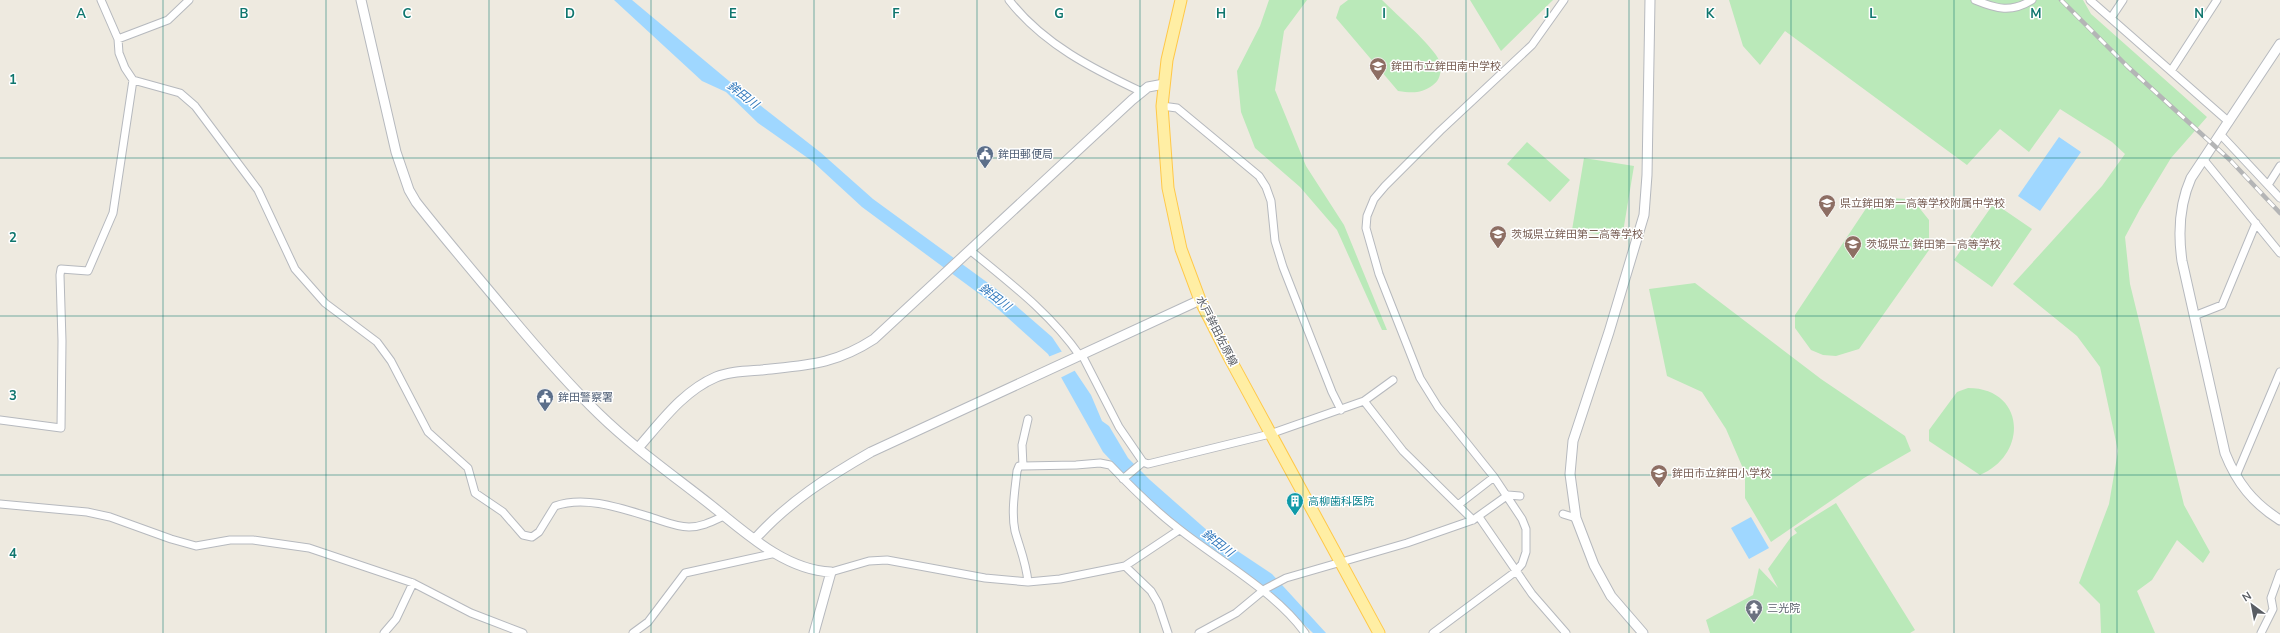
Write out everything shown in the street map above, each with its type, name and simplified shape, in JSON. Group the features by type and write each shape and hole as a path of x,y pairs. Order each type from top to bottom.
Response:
{"main road":[{"name":"水戸鉾田佐原線","path":"1181,0 1167,60 1162,106 1166,169 1172,212 1181,249 1200,300 1270,434 1379,633"}],"street":[{"path":"101,0 118,39 119,53 125,68 133,80 180,93 195,106 258,190 295,269 325,303 377,342 391,361 428,432 468,468 475,492 503,512 523,535 532,537 539,532 555,506 569,501 595,504 630,511 669,523 689,527 706,524 724,516"},
{"path":"118,39 168,20 189,0"},
{"path":"361,0 396,152 403,174 416,202 560,374 600,416 724,516 776,553 805,568 816,571 831,572 869,561 887,560 985,578 1028,582 1091,574 1124,566 1179,530"},
{"path":"1010,0 1053,44 1101,73 1142,92"},
{"path":"1433,633 1515,572 1522,564 1526,552 1526,529 1508,495 1438,407 1420,378 1379,274 1366,228 1367,216 1374,199 1385,186 1445,126 1532,45 1564,0"},
{"path":"1643,633 1623,611 1604,584 1576,518 1570,474 1573,441 1609,332 1644,215 1647,167 1650,0"},
{"path":"1975,0 1999,8 2012,9 2032,0"},
{"path":"2090,0 2229,122"},
{"path":"2111,18 2123,0"},
{"path":"2171,71 2217,0"},
{"path":"2280,44 2186,190 2180,226 2182,261 2225,453 2236,476 2260,507 2280,520"},
{"path":"0,420 61,428 61,269 88,271 113,213 133,80"},
{"path":"638,448 684,397 717,376 734,372 820,364 848,355 874,339 1142,92 1154,85 1164,84"},
{"path":"1162,106 1177,108 1259,176 1271,201 1275,241 1283,267 1332,392 1341,410"},
{"path":"2221,135 2280,198"},
{"path":"2204,160 2280,253"},
{"path":"2268,185 2280,166"},
{"path":"2194,316 2222,305 2256,223"},
{"path":"970,252 1044,312 1065,334 1119,428 1143,463 1157,464 1270,434 1364,401 1393,380"},
{"path":"755,539 795,502 843,468 894,440 1200,300"},
{"path":"2236,476 2280,372"},
{"path":"1364,401 1403,451 1458,504 1476,518 1515,572 1566,633"},
{"path":"1023,466 1022,446 1028,419"},
{"path":"1028,582 1026,561 1015,530 1013,512 1017,471 1019,466 1100,463 1110,465 1179,530 1264,590 1291,616 1305,633"},
{"path":"1124,478 1143,463"},
{"path":"1458,504 1494,477"},
{"path":"1199,633 1236,613 1264,590 1286,578 1407,543 1476,518 1508,495 1520,496"},
{"path":"0,504 87,512 110,517 171,540 196,546 230,540 253,540 308,548 413,583 471,613 523,633"},
{"path":"1563,514 1576,518"},
{"path":"633,633 648,622 685,573 776,553"},
{"path":"1124,566 1151,591 1158,602 1168,633"},
{"path":"814,633 831,572"},
{"path":"2261,633 2273,609 2270,598 2280,573"},
{"path":"384,633 396,619 413,583"}],"green space":[{"path":"1269,0 1307,0 1284,31 1275,90 1306,166 1344,225 1387,330 1382,330 1337,230 1300,187 1255,148 1241,112 1237,71 1260,26"},
{"path":"1348,0 1382,0 1418,34 1436,55 1440,63 1440,75 1436,82 1429,88 1420,91 1398,91 1336,18 1340,6"},
{"path":"1470,0 1553,0 1501,51"},
{"path":"1729,0 2083,0 2091,14 2207,117 2171,158 2125,237 2130,284 2184,505 2210,552 2203,563 2177,540 2152,580 2137,591 2155,633 2101,633 2100,604 2079,583 2109,504 2118,451 2100,367 2077,336 2013,284 2102,186 2125,154 2112,142 2060,109 2029,152 2000,129 1967,165 1785,31 1760,65 1743,46"},
{"path":"1527,142 1570,180 1550,202 1507,164"},
{"path":"1584,158 1634,166 1622,238 1572,230"},
{"path":"1890,198 1906,199 1917,205 1929,220 1929,250 1859,349 1836,356 1823,355 1811,350 1795,328 1795,315 1867,207"},
{"path":"1994,203 2032,229 1992,287 1954,260"},
{"path":"1695,283 1821,379 1905,436 1911,451 1864,478 1771,542 1745,498 1745,473 1726,429 1702,392 1667,376 1649,289"},
{"path":"1968,388 1987,391 2001,399 2010,410 2014,424 2013,438 2007,453 1996,465 1980,475 1929,441 1929,430 1957,392"},
{"path":"1836,503 1915,630 1910,633 1710,633 1706,620 1753,595 1759,568 1778,588 1768,569 1791,537 1797,533 1794,529"}],"water":[{"name":"鉾田川","path":"614,0 632,0 729,81 820,152 873,199 999,291 1052,337 1091,395 1102,421 1109,426 1128,458 1150,480 1209,532 1272,574 1326,633 1313,633 1293,614 1155,507 1103,452 1048,354 989,301 862,207 812,161 758,123 726,92 702,81"},
{"path":"2059,137 2081,152 2040,211 2018,196"},
{"path":"1751,517 1769,548 1749,559 1731,528"}],"pier":[{"path":"1063,351 1076,370 1060,378 1048,357"}],"railway":[{"path":"2061,0 2128,67 2230,160 2280,213"}],"place":[{"name":"鉾田市立鉾田南中学校","path":"1378,81"},
{"name":"鉾田郵便局","path":"985,169"},
{"name":"県立鉾田第一高等学校附属中学校","path":"1827,218"},
{"name":"茨城県立鉾田第二高等学校","path":"1498,249"},
{"name":"茨城県立 鉾田第一高等学校","path":"1853,259"},
{"name":"鉾田警察署","path":"545,412"},
{"name":"鉾田市立鉾田小学校","path":"1659,488"},
{"name":"高柳歯科医院","path":"1295,516"},
{"name":"三光院","path":"1754,623"}]}
